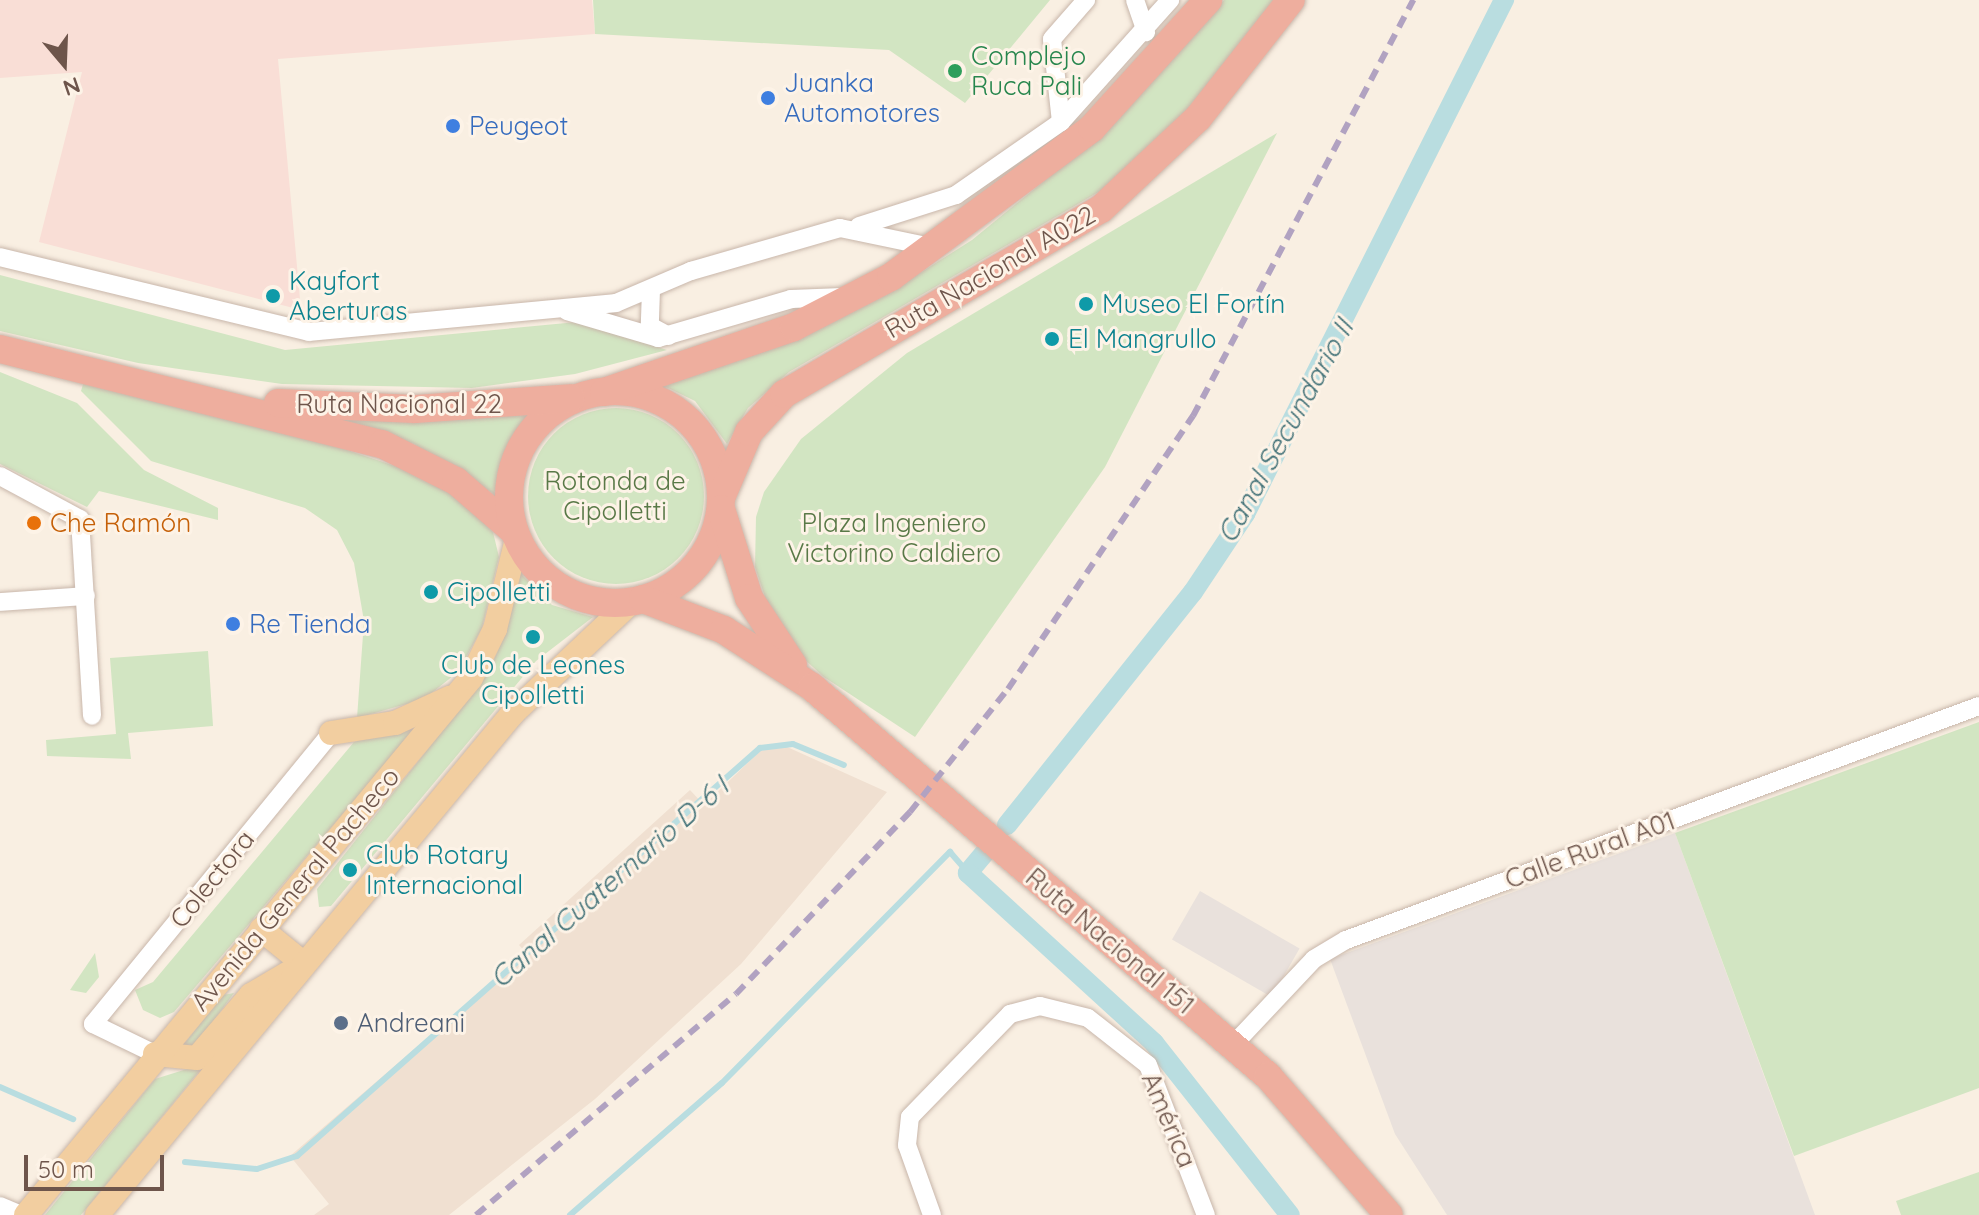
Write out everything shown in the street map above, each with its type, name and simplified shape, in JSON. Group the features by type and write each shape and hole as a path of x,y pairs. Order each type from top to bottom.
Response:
{"highway":[{"name":"Ruta Nacional A022","path":"594,394 782,331 857,296 936,248 1092,128 1208,0"},
{"name":"Ruta Nacional A022","path":"721,503 749,432 784,394 1101,209 1198,118 1291,0"},
{"name":"Ruta Nacional 22","path":"0,349 213,398 407,454 456,481 516,535"},
{"path":"594,394 643,395 686,419 714,459 721,503 698,563 637,600 591,600 555,585 516,535 509,494 521,449 551,413 594,394"},
{"name":"Ruta Nacional 22","path":"213,398 415,409 594,394"},
{"name":"Ruta Nacional 151","path":"721,503 758,617 812,687"},
{"name":"Ruta Nacional 151","path":"637,600 724,630 812,687 1233,1045 1326,1136 1389,1215"}],"main road":[{"name":"Avenida General Pacheco","path":"24,1215 471,678 495,629 516,535"},
{"name":"Avenida General Pacheco","path":"97,1215 532,691 637,600"},
{"path":"331,733 410,719 471,678"},
{"path":"155,1054 197,1058 251,995 304,964 261,929"}],"street":[{"path":"1061,122 1052,39 1086,0"},
{"path":"1135,0 1146,32"},
{"path":"0,257 293,332 616,303 691,271 856,227 956,195 1061,122 1146,32 1170,0"},
{"path":"856,227 936,248"},
{"path":"651,290 650,326 672,337"},
{"path":"560,309 628,333 672,337 791,299 857,296"},
{"path":"0,476 79,517 92,716"},
{"path":"0,602 86,596"},
{"name":"Calle Rural A01","path":"1233,1045 1314,959 1346,940 1979,706"},
{"name":"Colectora","path":"155,1054 93,1024 331,733"},
{"name":"América","path":"932,1215 907,1145 910,1117 1006,1018 1026,1007 1088,1018 1148,1065 1206,1215"},
{"path":"0,1206 24,1215"}],"shaded area":[{"path":"0,0 592,0 595,34 278,59 301,310 39,242 82,72 0,78"},
{"path":"785,746 887,792 741,964 595,1099 449,1215 314,1215 329,1204 290,1156 526,953 519,945 690,790 704,805 760,751"},
{"path":"1675,833 1815,1215 1447,1215 1395,1134 1330,959"},
{"path":"1200,891 1300,948 1272,997 1172,939"}],"green space":[{"name":"Complejo Ruca Pali","path":"593,0 1050,0 965,103 889,50 595,34"},
{"path":"1224,0 1274,0 1203,97 1107,187 789,372 748,408 727,444 695,401 658,383 879,299 972,240 1115,123"},
{"name":"Plaza Ingeniero Victorino Caldiero","path":"1277,133 1105,467 915,737 824,677 794,650 770,612 755,567 756,517 764,492 801,439 907,353"},
{"path":"0,275 285,350 577,322 667,350 575,374 472,388 282,384 138,363 0,331"},
{"path":"0,372 77,403 144,470 218,508 218,520 99,491 87,507 0,464"},
{"path":"84,381 290,431 413,472 456,494 493,532 499,557 482,628 458,672 424,699 357,718 364,621 354,563 337,530 305,508 151,461 81,391"},
{"name":"Rotonda de Cipolletti","path":"616,408 650,415 678,434 697,462 704,496 697,530 678,558 650,577 616,584 582,577 554,558 535,530 528,496 535,462 554,434 582,415"},
{"path":"530,415 507,449 494,494 414,444 335,420"},
{"path":"517,570 552,605 593,617 536,661 331,906 319,907 317,889 489,672 509,622"},
{"path":"208,651 213,726 128,733 131,759 47,756 46,740 116,734 110,658"},
{"path":"421,722 174,1012 160,1018 143,1010 135,990 153,982 354,742"},
{"path":"1979,722 1979,1088 1794,1156 1675,833"},
{"path":"95,953 99,977 86,993 70,990"},
{"path":"234,993 195,1046 180,1049 223,995"},
{"path":"206,1063 81,1215 45,1215 155,1079"},
{"path":"1979,1172 1979,1215 1901,1215 1896,1201"}],"waterway":[{"name":"Canal Secundario II","path":"1007,825 1193,592 1245,514 1504,0"},
{"name":"Canal Cuaternario D-6 I","path":"185,1162 257,1169 297,1156 760,748 793,744 844,765"},
{"name":"Canal Secundario II","path":"987,850 968,873 1154,1043 1290,1215"},
{"path":"570,1215 722,1083 950,852 968,873"},
{"name":"Canal Cuaternario D-6 I","path":"0,1087 73,1119"}],"railway":[{"path":"476,1215 736,994 910,812 1008,689 1193,416 1413,0"}],"place":[{"name":"Complejo Ruca Pali","path":"955,71"},
{"name":"Juanka Automotores","path":"768,98"},
{"name":"Peugeot","path":"453,126"},
{"name":"Kayfort Aberturas","path":"273,296"},
{"name":"Museo El Fortín","path":"1086,304"},
{"name":"El Mangrullo","path":"1052,339"},
{"name":"Che Ramón","path":"34,523"},
{"name":"Cipolletti","path":"431,592"},
{"name":"Re Tienda","path":"233,624"},
{"name":"Club de Leones Cipolletti","path":"533,637"},
{"name":"Club Rotary Internacional","path":"350,870"},
{"name":"Andreani","path":"341,1023"}]}
